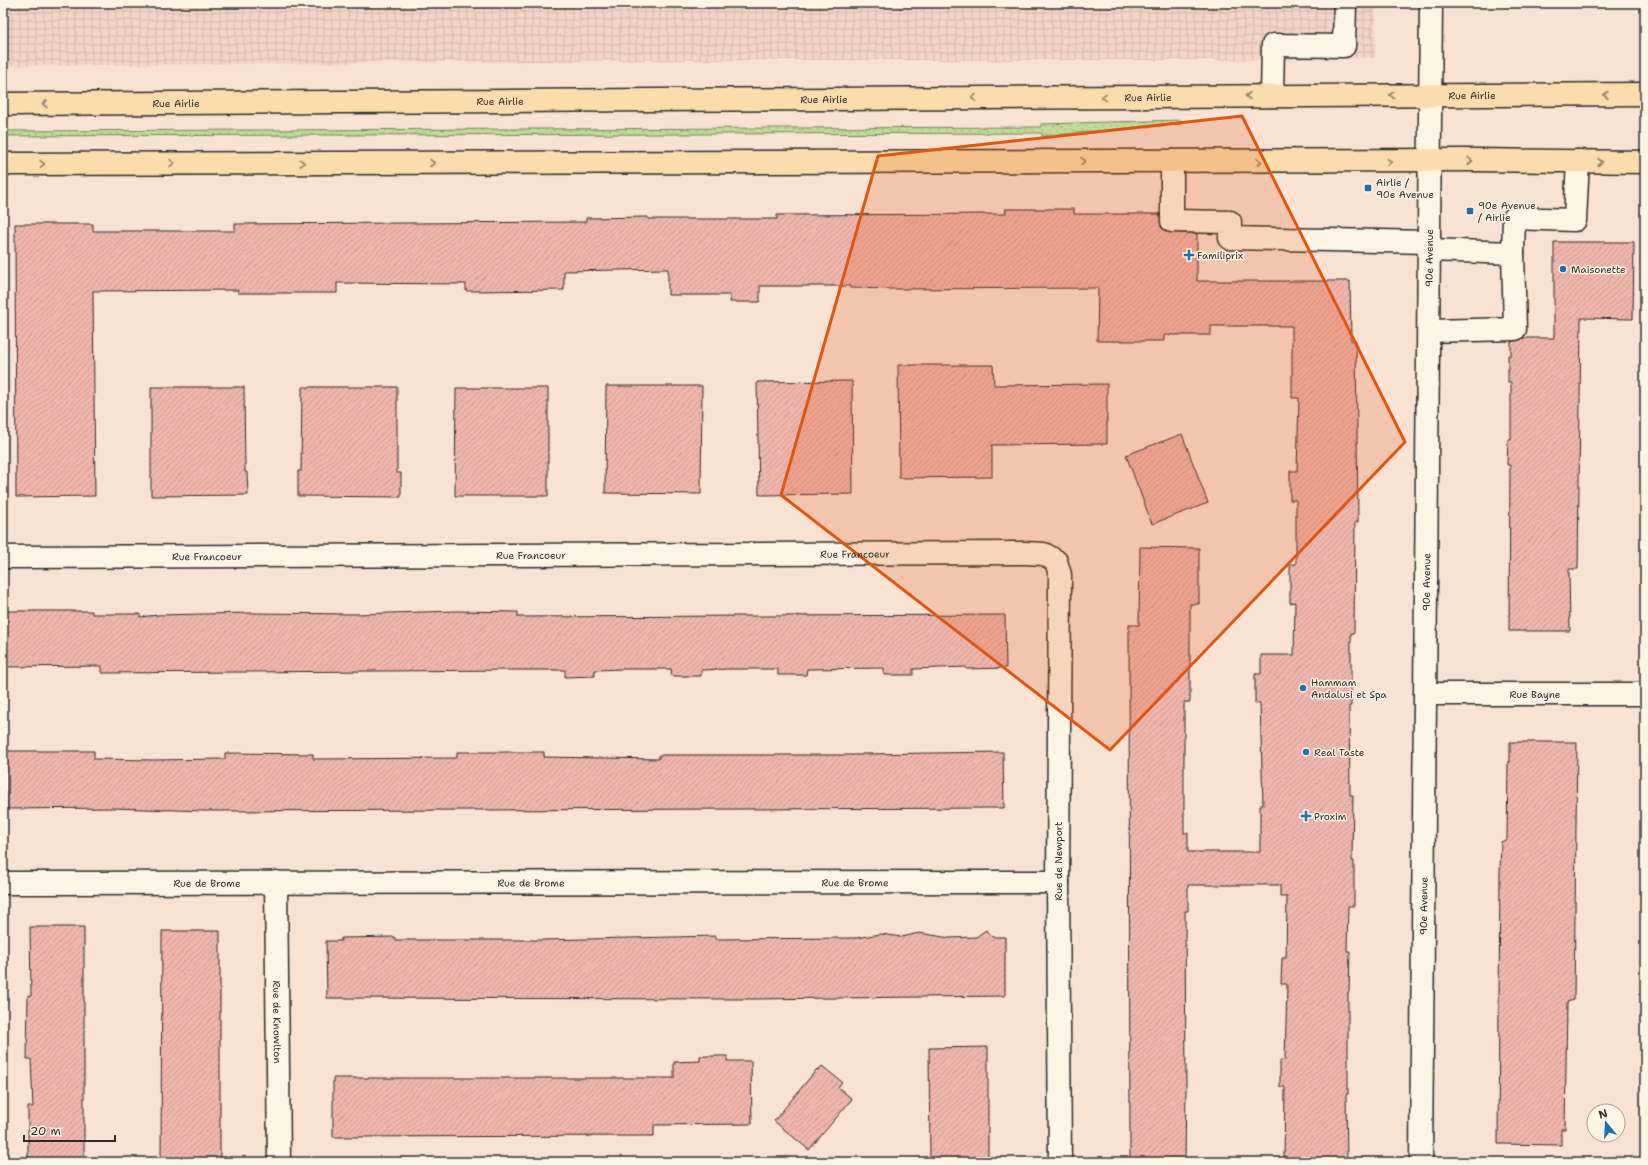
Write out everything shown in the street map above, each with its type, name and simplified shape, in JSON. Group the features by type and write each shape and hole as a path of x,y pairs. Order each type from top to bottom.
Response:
{"main road":[{"name":"Rue Airlie","path":"3,104 1645,94"},
{"path":"3,164 1172,161 1645,162"}],"street":[{"path":"1272,96 1273,45 1344,46 1345,3"},
{"name":"90e Avenue","path":"1421,1162 1431,3"},
{"path":"1172,161 1172,221 1230,222 1230,238 1430,246 1513,253"},
{"path":"1429,331 1514,329 1514,218 1575,220 1578,162"},
{"name":"Rue Francoeur","path":"3,557 1026,552 1044,554 1056,561"},
{"name":"Rue de Newport","path":"1056,561 1060,575 1058,882 1060,1162"},
{"name":"Rue Bayne","path":"1426,694 1645,694"},
{"name":"Rue de Knowlton","path":"276,882 279,1162"},
{"name":"Rue de Brome","path":"3,883 1058,882"}],"highlighted area":[{"path":"1242,116 1405,442 1110,750 781,495 878,156"}],"shaded area":[{"path":"3,3 1376,3 1375,58 1217,60 652,60 3,66"}],"green space":[{"path":"1181,120 1181,124 1042,136 1042,133 3,136 3,131 1041,127 1041,124"}],"building":[{"path":"1005,209 1074,209 1074,214 1160,214 1161,227 1166,232 1197,234 1197,281 1350,281 1351,340 1356,341 1358,522 1355,522 1354,633 1351,633 1351,706 1349,706 1350,795 1353,795 1352,861 1354,861 1354,906 1348,906 1347,951 1350,951 1348,992 1348,1094 1346,1094 1347,1162 1284,1162 1285,1087 1280,1087 1280,1060 1285,1060 1287,984 1281,984 1282,958 1286,958 1287,897 1280,897 1280,885 1188,885 1188,911 1185,911 1185,1162 1130,1162 1129,625 1139,625 1140,547 1199,548 1199,604 1190,604 1190,702 1184,702 1184,833 1188,833 1188,852 1260,852 1260,805 1263,805 1260,703 1255,703 1255,674 1261,674 1261,655 1294,655 1295,602 1290,603 1290,564 1296,564 1296,500 1290,500 1290,471 1297,471 1299,398 1292,398 1292,326 1211,326 1211,335 1164,335 1164,341 1097,341 1098,288 891,289 850,288 850,286 760,286 760,302 730,302 730,295 668,295 668,269 564,271 564,290 466,291 466,284 337,283 337,293 238,293 238,290 93,291 95,496 16,497 15,224 93,224 93,231 235,231 235,224 586,222 586,218 648,217 648,219 777,219 777,215 1006,214"},
{"path":"1554,242 1634,242 1633,319 1581,318 1578,569 1569,569 1570,631 1509,631 1510,465 1507,465 1508,439 1511,439 1511,382 1508,382 1508,355 1511,355 1511,342 1523,338 1554,338"},
{"path":"898,365 993,365 994,385 1107,384 1107,444 992,445 992,477 899,478"},
{"path":"852,381 853,494 759,495 757,382"},
{"path":"606,386 702,386 701,494 605,493"},
{"path":"151,387 244,387 245,472 247,472 248,495 151,496"},
{"path":"302,387 397,387 397,473 401,473 401,497 298,496 298,471 301,471"},
{"path":"456,388 548,388 548,496 455,496"},
{"path":"1182,434 1208,503 1152,524 1126,455"},
{"path":"5,611 92,611 92,614 140,614 140,617 158,615 251,613 356,614 457,611 518,612 518,617 1005,615 1006,668 966,669 966,667 913,669 913,675 884,675 884,668 807,669 806,675 778,675 778,669 728,669 701,670 701,676 672,676 671,669 622,669 595,670 595,676 565,677 565,670 102,673 102,666 4,667"},
{"path":"1510,742 1577,742 1574,1000 1567,1002 1565,1129 1561,1129 1561,1145 1498,1144 1500,872 1501,842 1507,839 1508,762 1510,762"},
{"path":"6,751 94,751 94,759 153,760 225,759 225,753 313,754 313,759 457,758 457,752 544,752 544,757 659,759 659,755 862,755 1003,752 1004,808 206,811 113,808 6,809"},
{"path":"30,927 84,927 84,1162 28,1162 28,1107 33,1107 31,1059 27,1059 28,995 31,996"},
{"path":"986,930 992,937 1005,937 1005,996 752,999 327,998 326,941 341,941 341,938 395,937 395,940 543,940 716,936 716,939 856,938 881,934 902,937 919,933 950,938 976,937"},
{"path":"162,931 220,931 220,1162 161,1162"},
{"path":"988,1047 988,1162 930,1162 929,1048"},
{"path":"700,1056 727,1056 727,1061 751,1061 752,1124 654,1125 654,1136 333,1137 333,1078 674,1078 674,1062 700,1061"},
{"path":"822,1066 842,1082 838,1087 852,1099 809,1150 774,1121 817,1069 818,1070"}],"place":[{"name":"Airlie / 90e Avenue","path":"1368,188"},
{"name":"90e Avenue / Airlie","path":"1470,211"},
{"name":"Familiprix","path":"1189,255"},
{"name":"Maisonette","path":"1563,269"},
{"name":"Hammam Andalusi et Spa","path":"1303,688"},
{"name":"Real Taste","path":"1306,752"},
{"name":"Proxim","path":"1306,816"}]}
